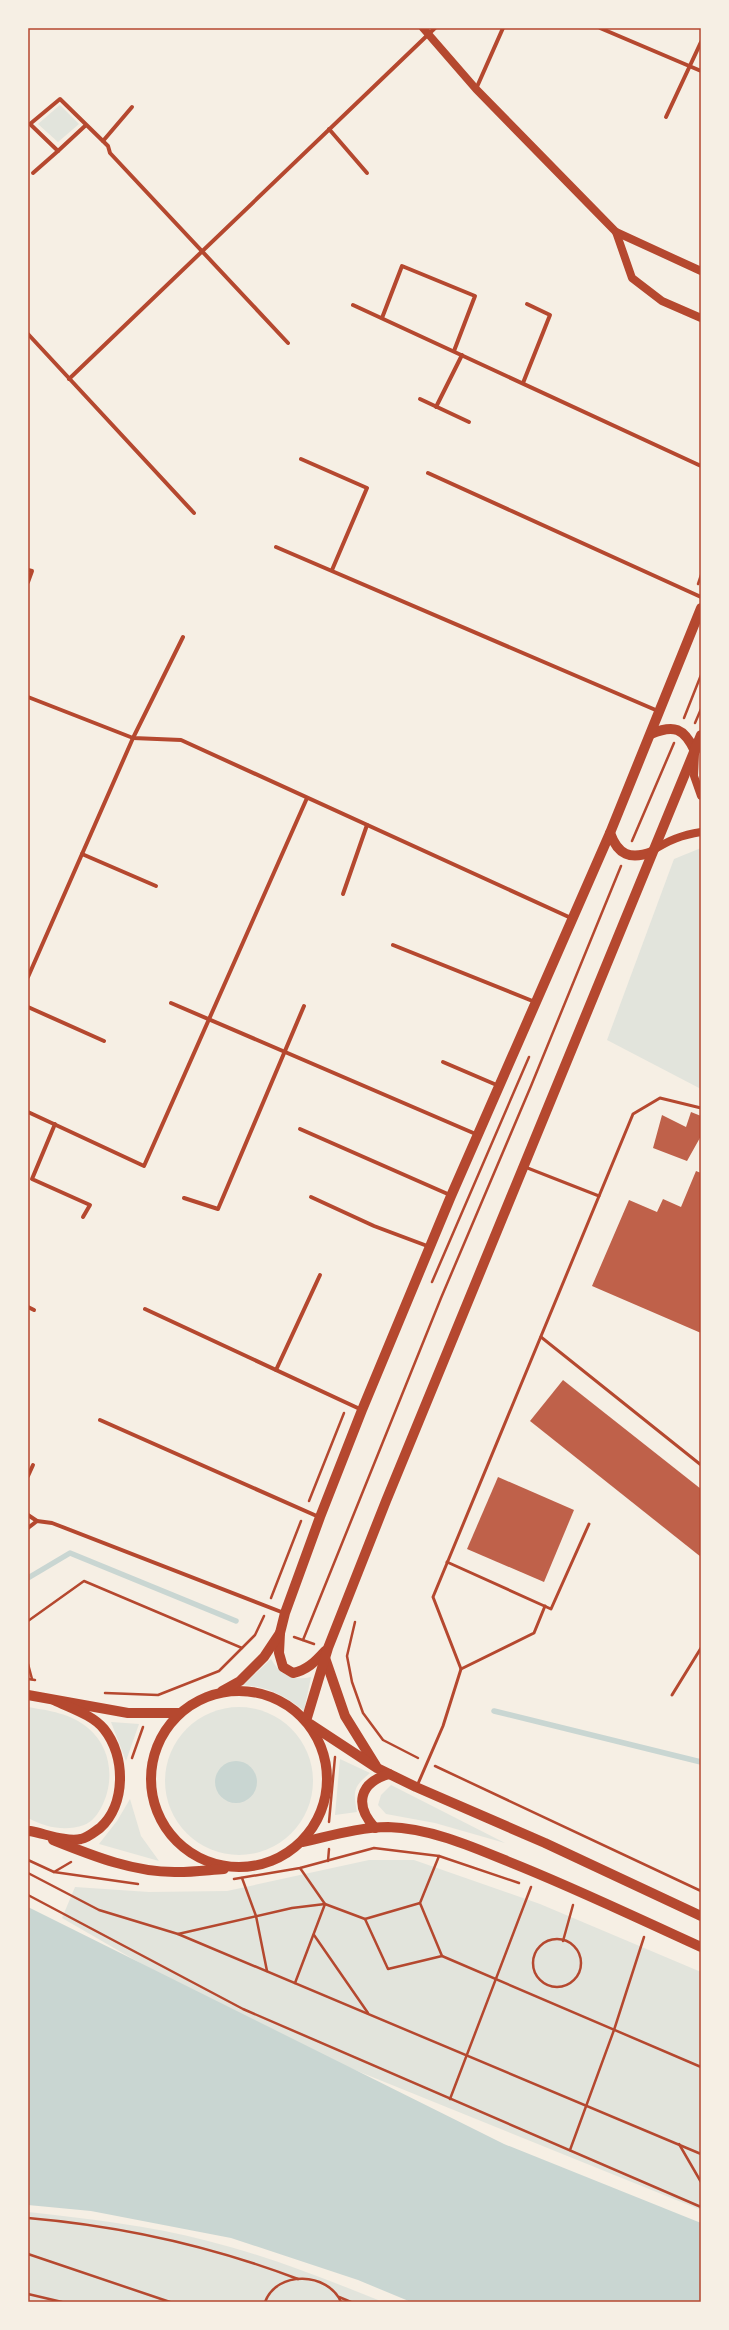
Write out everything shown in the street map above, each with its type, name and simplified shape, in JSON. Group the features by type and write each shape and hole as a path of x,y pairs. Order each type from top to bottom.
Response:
{"main road":[{"path":"426,31 476,89 616,232 701,272"},
{"path":"616,232 632,278 662,301 701,318"},
{"path":"328,1648 315,1662 302,1671 293,1673 283,1667 279,1653 280,1633 285,1613 320,1517 362,1410 450,1196 500,1086 610,832 701,608"},
{"path":"651,734 666,728 678,731 689,738 695,751 694,776 701,796"},
{"path":"29,1830 90,1855 142,1868 177,1872 264,1864 284,1855 302,1842 315,1824 324,1804 328,1782 326,1760 318,1740 306,1721 328,1648 701,735"},
{"path":"610,832 614,846 626,855 639,857 652,852 668,840 682,835 701,832"},
{"path":"222,1692 240,1681 264,1657 280,1633"},
{"path":"325,1658 345,1716 377,1768"},
{"path":"242,1867 223,1866 204,1860 187,1850 172,1837 161,1821 153,1803 150,1784 151,1764 156,1745 166,1728 178,1713 199,1699 222,1692 241,1690 259,1692 277,1699 293,1708 306,1721 377,1768 416,1788 545,1843 701,1916"},
{"path":"28,1695 128,1713 178,1713"},
{"path":"29,1830 70,1839 82,1838 92,1834 105,1823 119,1794 120,1778 118,1760 104,1729 90,1718 54,1700"},
{"path":"375,1828 365,1817 361,1803 365,1789 375,1778 389,1774"},
{"path":"302,1842 375,1828 410,1830 484,1852 554,1880 701,1947"}],"street":[{"path":"69,379 201,250 329,129 426,31 435,28"},
{"path":"476,89 503,28"},
{"path":"600,28 701,71"},
{"path":"666,117 701,42"},
{"path":"58,151 30,124 60,99 108,146 110,153 288,343"},
{"path":"103,141 132,107"},
{"path":"33,173 86,125"},
{"path":"329,129 367,173"},
{"path":"382,318 402,266 475,296 454,351"},
{"path":"523,383 550,315 527,304"},
{"path":"353,305 701,466"},
{"path":"28,334 194,513"},
{"path":"436,407 462,355"},
{"path":"420,398 470,422"},
{"path":"301,459 367,488 332,570"},
{"path":"428,473 701,597"},
{"path":"276,547 660,712"},
{"path":"28,570 32,572 28,582"},
{"path":"28,977 133,738 183,637"},
{"path":"28,697 133,738 181,740 572,918"},
{"path":"28,1112 144,1166 307,798"},
{"path":"343,894 367,825"},
{"path":"82,854 156,886"},
{"path":"393,945 536,1003"},
{"path":"171,1003 478,1135"},
{"path":"184,1198 218,1209 304,1006"},
{"path":"28,1007 104,1040"},
{"path":"443,1062 500,1086"},
{"path":"55,1124 32,1179 90,1205 83,1217"},
{"path":"300,1129 450,1196"},
{"path":"311,1198 374,1226 430,1247"},
{"path":"276,1370 320,1275"},
{"path":"28,1307 34,1310"},
{"path":"145,1309 362,1410"},
{"path":"100,1420 320,1517"},
{"path":"28,1476 33,1465"},
{"path":"28,1515 37,1521 52,1523 285,1613"},
{"path":"28,1528 37,1521"}],"lane":[{"path":"416,1788 443,1726 461,1668 433,1597 633,1114 660,1098 701,1108"},
{"path":"524,1167 599,1196"},
{"path":"541,1338 701,1465"},
{"path":"447,1562 551,1609 589,1524"},
{"path":"461,1668 534,1633 545,1606"},
{"path":"672,1695 701,1648"}],"path":[{"path":"694,594 701,575"},
{"path":"303,1640 441,1298 534,1079 701,676"},
{"path":"430,1287 532,1049"},
{"path":"103,1693 158,1695 219,1671 255,1635 268,1606 347,1403"},
{"path":"28,1621 84,1581 242,1648"},
{"path":"280,1633 328,1648"},
{"path":"347,1656 352,1682 363,1713 383,1740 701,1891"},
{"path":"28,1664 32,1680"},
{"path":"28,1679 39,1681"},
{"path":"328,1861 336,1741"},
{"path":"229,1880 300,1868 374,1848 439,1856 538,1890"},
{"path":"439,1856 420,1903 442,1956"},
{"path":"28,1860 54,1872 127,1884 142,1884"},
{"path":"300,1868 325,1904"},
{"path":"28,1873 99,1910 178,1934 701,2153"},
{"path":"242,1878 256,1916 267,1971"},
{"path":"450,2098 531,1887"},
{"path":"28,1895 243,2009 701,2207"},
{"path":"566,1902 580,1909"},
{"path":"178,1934 292,1908 325,1904 366,1919 420,1903"},
{"path":"295,1983 325,1904"},
{"path":"563,1941 573,1905"},
{"path":"366,1919 388,1969 442,1956 701,2067"},
{"path":"637,1934 651,1940"},
{"path":"314,1935 368,2014"},
{"path":"570,2150 614,2030 644,1937"},
{"path":"552,1940 563,1941 574,1947 579,1954 580,1970 571,1983 555,1987 547,1985 536,1975 534,1961 536,1954 545,1943 552,1940"},
{"path":"679,2144 701,2182"},
{"path":"28,2218 105,2227 176,2240 263,2266 298,2279 320,2282 339,2297 351,2302"},
{"path":"28,2254 170,2302"},
{"path":"265,2302 271,2293 282,2284 298,2279"},
{"path":"28,2294 62,2302"},
{"path":"339,2297 341,2302"}],"shaded area":[{"path":"60,105 79,124 58,142 38,124"},
{"path":"701,848 701,1089 607,1040 674,859"},
{"path":"271,1659 283,1673 288,1676 299,1678 311,1677 304,1711 283,1696 268,1690 243,1685"},
{"path":"28,1707 60,1713 74,1719 88,1728 102,1745 109,1766 108,1787 101,1808 94,1818 87,1824 69,1828 55,1828 28,1818"},
{"path":"232,1707 246,1707 261,1710 274,1715 292,1728 305,1746 308,1753 312,1767 312,1795 308,1809 305,1816 292,1834 274,1847 267,1850 246,1855 232,1855 217,1852 204,1847 186,1834 173,1816 170,1809 165,1788 165,1774 168,1759 173,1746 186,1728 204,1715 211,1712"},
{"path":"111,1722 139,1724 126,1761"},
{"path":"340,1759 370,1773 357,1786 355,1799 357,1812 335,1815"},
{"path":"236,1761 251,1767 257,1782 251,1797 236,1803 221,1797 215,1782 221,1767"},
{"path":"391,1785 505,1843 435,1823 386,1814 378,1805 381,1795"},
{"path":"130,1799 141,1836 159,1861 99,1844 117,1821"},
{"path":"369,1860 414,1860 540,1904 701,1972 701,2210 256,2030 62,1918 75,1887 149,1892 227,1891"},
{"path":"28,1907 504,2144 701,2223 701,2302 411,2302 358,2280 231,2238 91,2211 28,2205"},
{"path":"28,2212 96,2220 186,2235 275,2261 383,2302 28,2302"}],"building":[{"path":"691,1112 701,1116 701,1136 687,1161 653,1148 662,1115 686,1127"},
{"path":"696,1171 701,1173 701,1333 592,1286 629,1200 657,1212 663,1199 681,1207"},
{"path":"563,1380 701,1489 701,1557 530,1421"},
{"path":"498,1477 574,1510 544,1582 467,1549"}],"waterway":[{"path":"28,1578 70,1553 236,1621"},
{"path":"494,1711 701,1762"}]}
